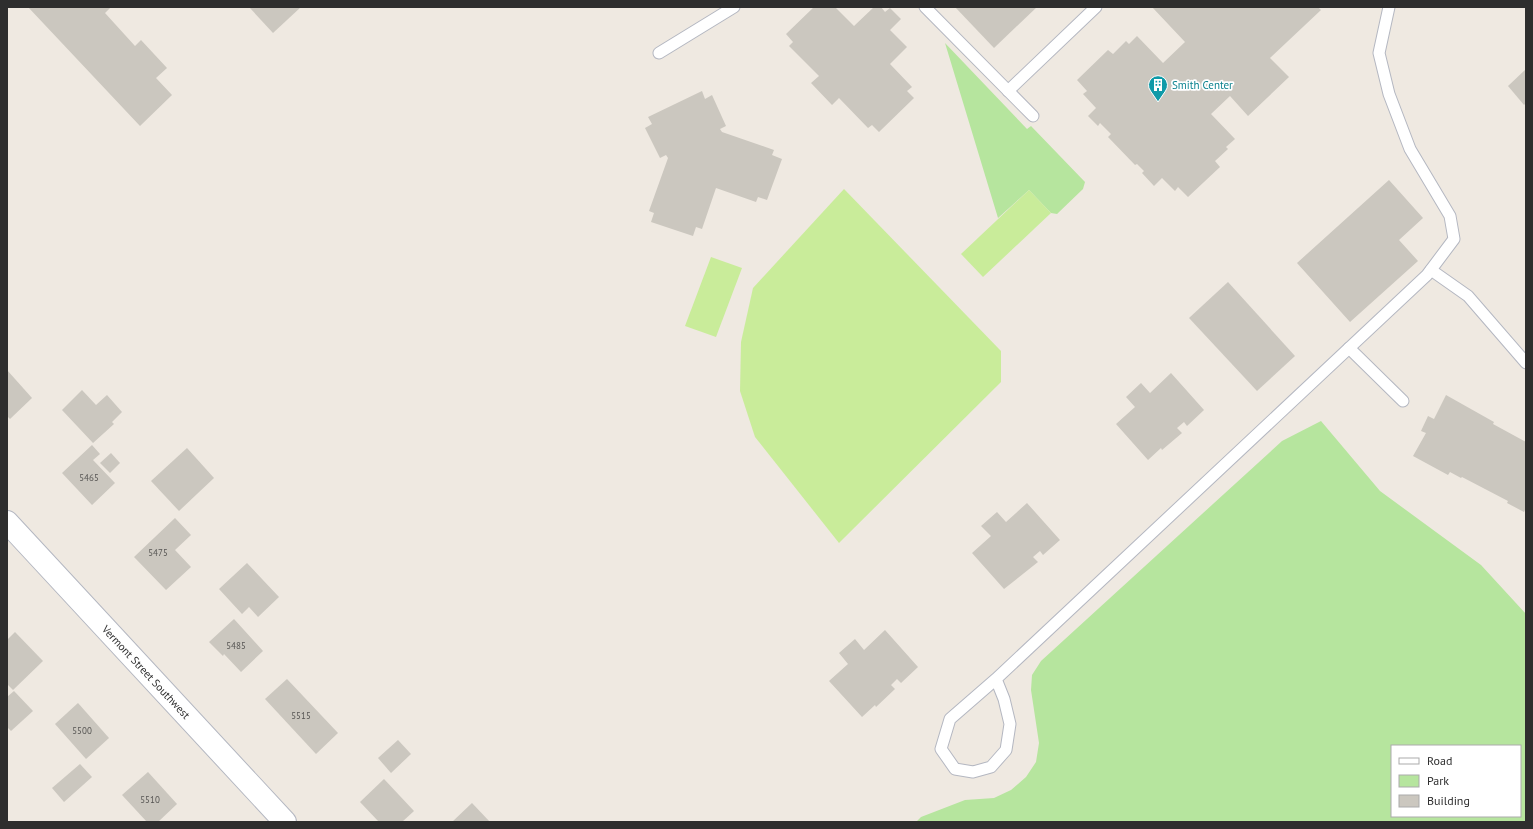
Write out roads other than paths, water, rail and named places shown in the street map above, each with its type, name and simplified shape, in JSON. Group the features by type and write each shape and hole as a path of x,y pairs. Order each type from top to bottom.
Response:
{"street":[{"name":"Vermont Street Southwest","path":"7,522 285,822"}],"lane":[{"path":"659,53 734,7"},
{"path":"925,7 1033,116"},
{"path":"1008,91 1096,7"},
{"path":"996,679 1004,699 1010,724 1006,750 991,767 973,772 955,769 941,749 950,719 996,679 1427,275 1454,238 1450,216 1410,149 1389,94 1379,53 1390,7"},
{"path":"1431,270 1468,296 1526,363"},
{"path":"1349,348 1403,401"}],"place":[{"name":"Smith Center","path":"1158,102"}]}
